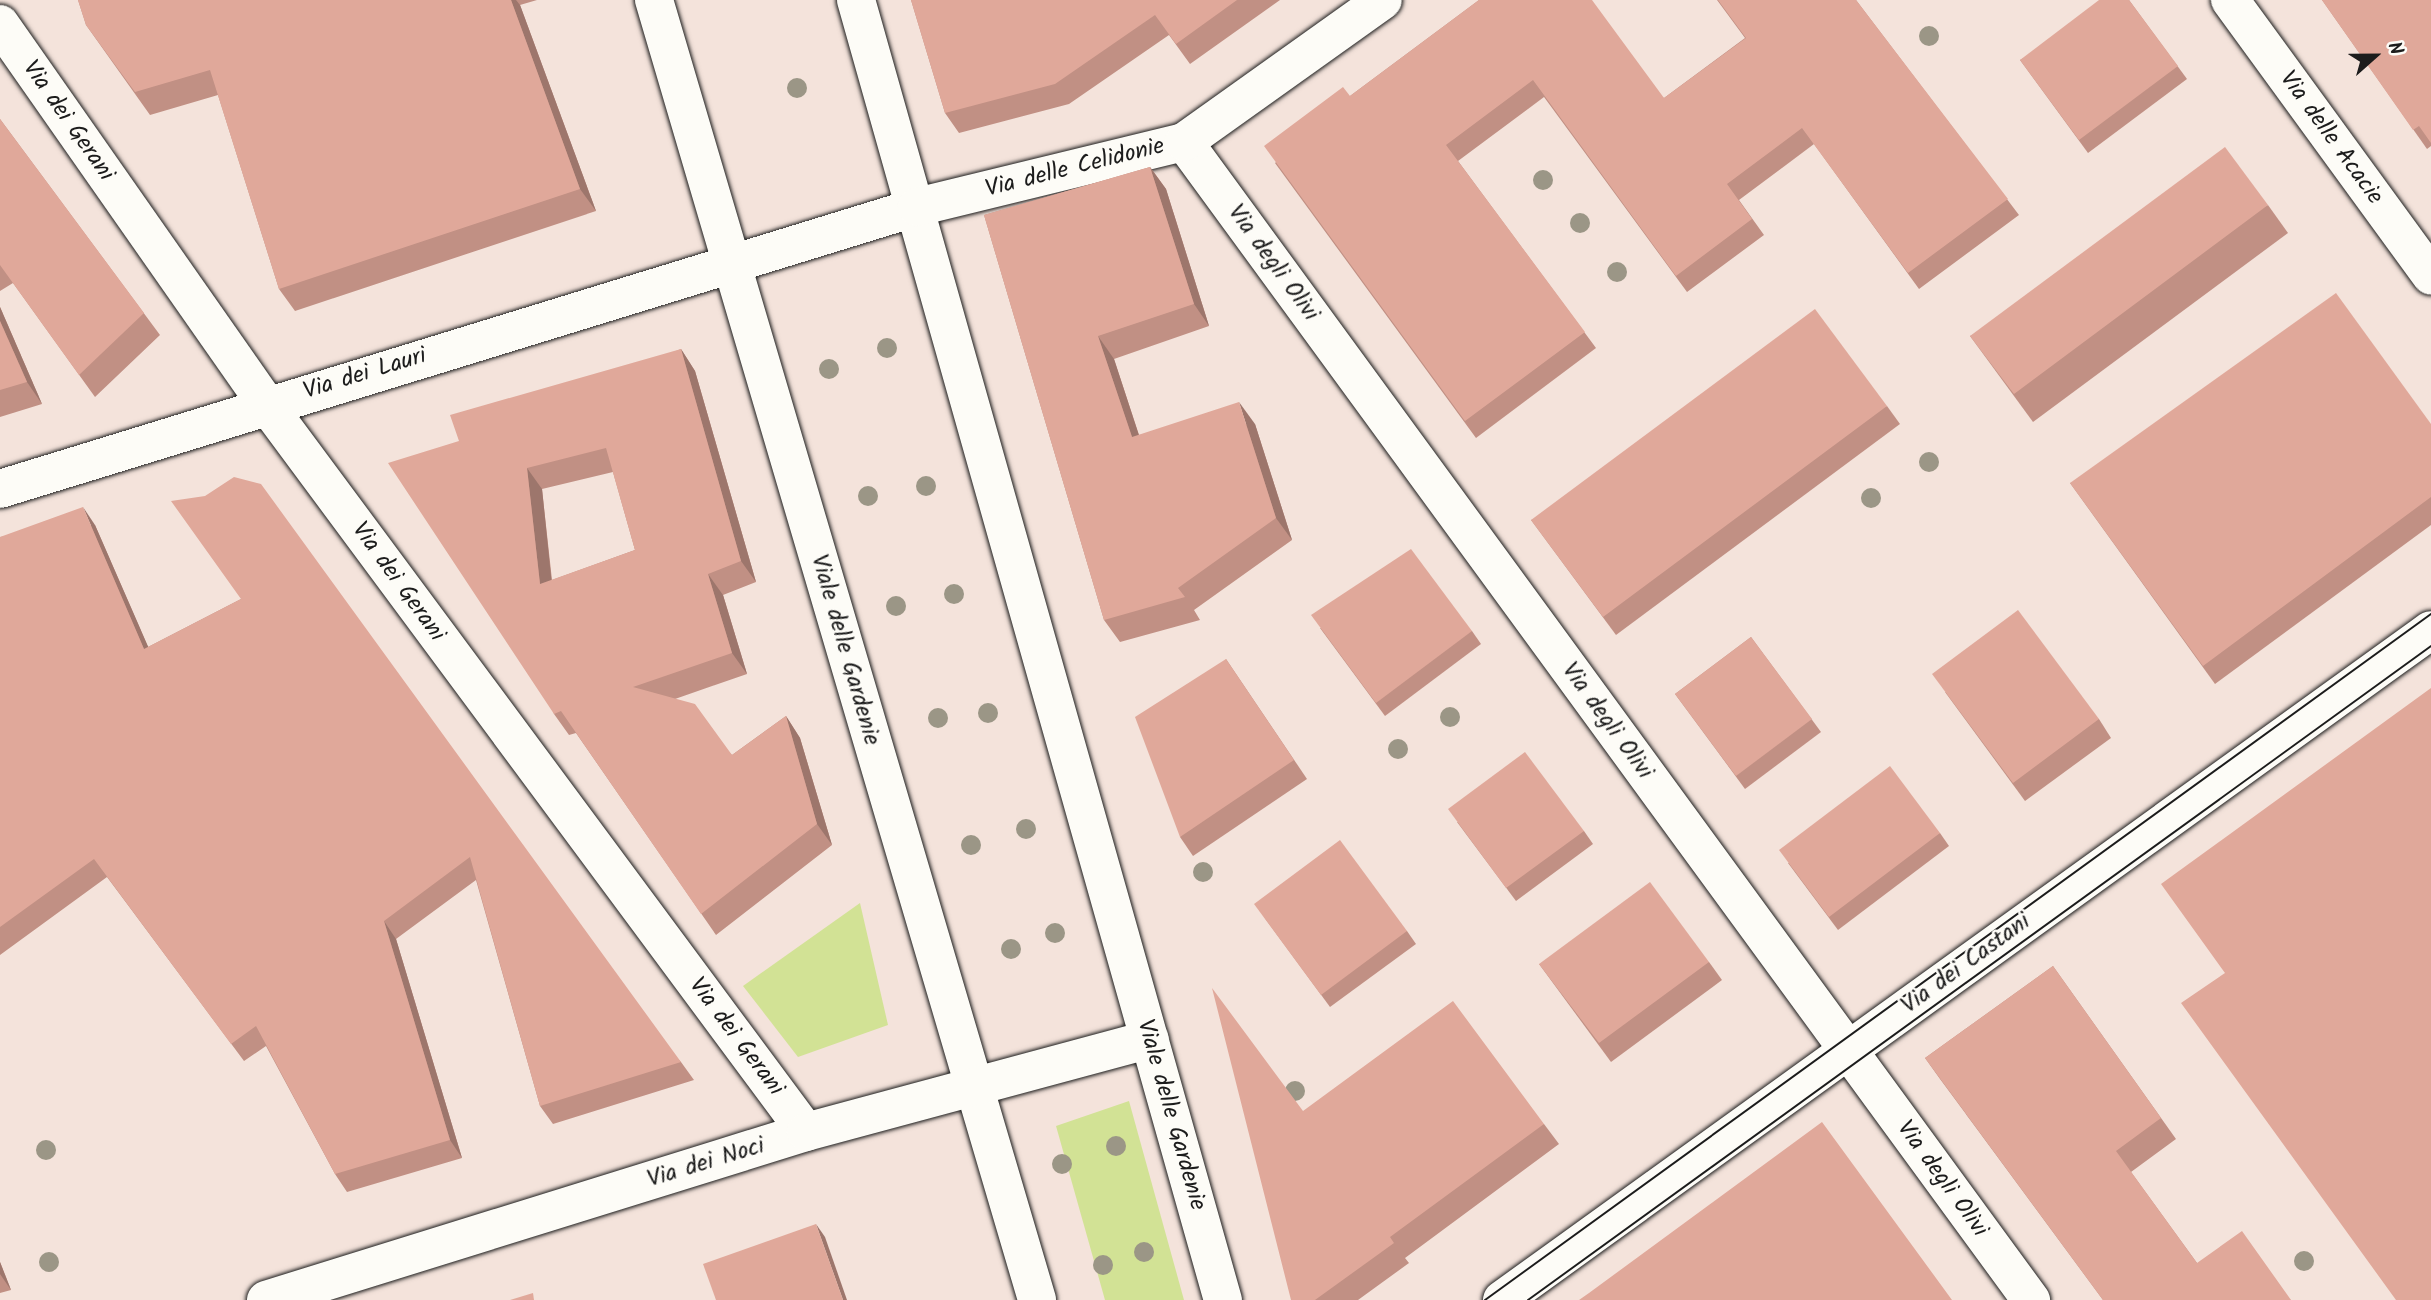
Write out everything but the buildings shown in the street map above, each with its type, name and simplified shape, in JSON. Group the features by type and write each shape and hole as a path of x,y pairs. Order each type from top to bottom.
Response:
{"street":[{"name":"Viale delle Gardenie","path":"654,0 1037,1300"},
{"name":"Viale delle Gardenie","path":"856,0 917,207 1223,1300"},
{"name":"Via delle Celidonie","path":"732,264 917,207 1184,142 1382,0"},
{"name":"Via delle Acacie","path":"2230,0 2431,276"},
{"name":"Via dei Gerani","path":"0,24 267,404 806,1132"},
{"name":"Via degli Olivi","path":"1184,142 2031,1300"},
{"name":"Via dei Lauri","path":"0,489 267,404 732,264"},
{"name":"Via dei Castani","path":"1502,1300 2431,630"},
{"name":"Via dei Noci","path":"265,1300 806,1132 974,1084 1150,1039"}],"green space":[{"path":"860,903 888,1025 798,1057 743,986"},
{"path":"1129,1101 1184,1300 1105,1300 1056,1126"}],"tram line":[{"path":"1485,1300 2431,614"},
{"path":"1528,1300 2431,646"}]}
